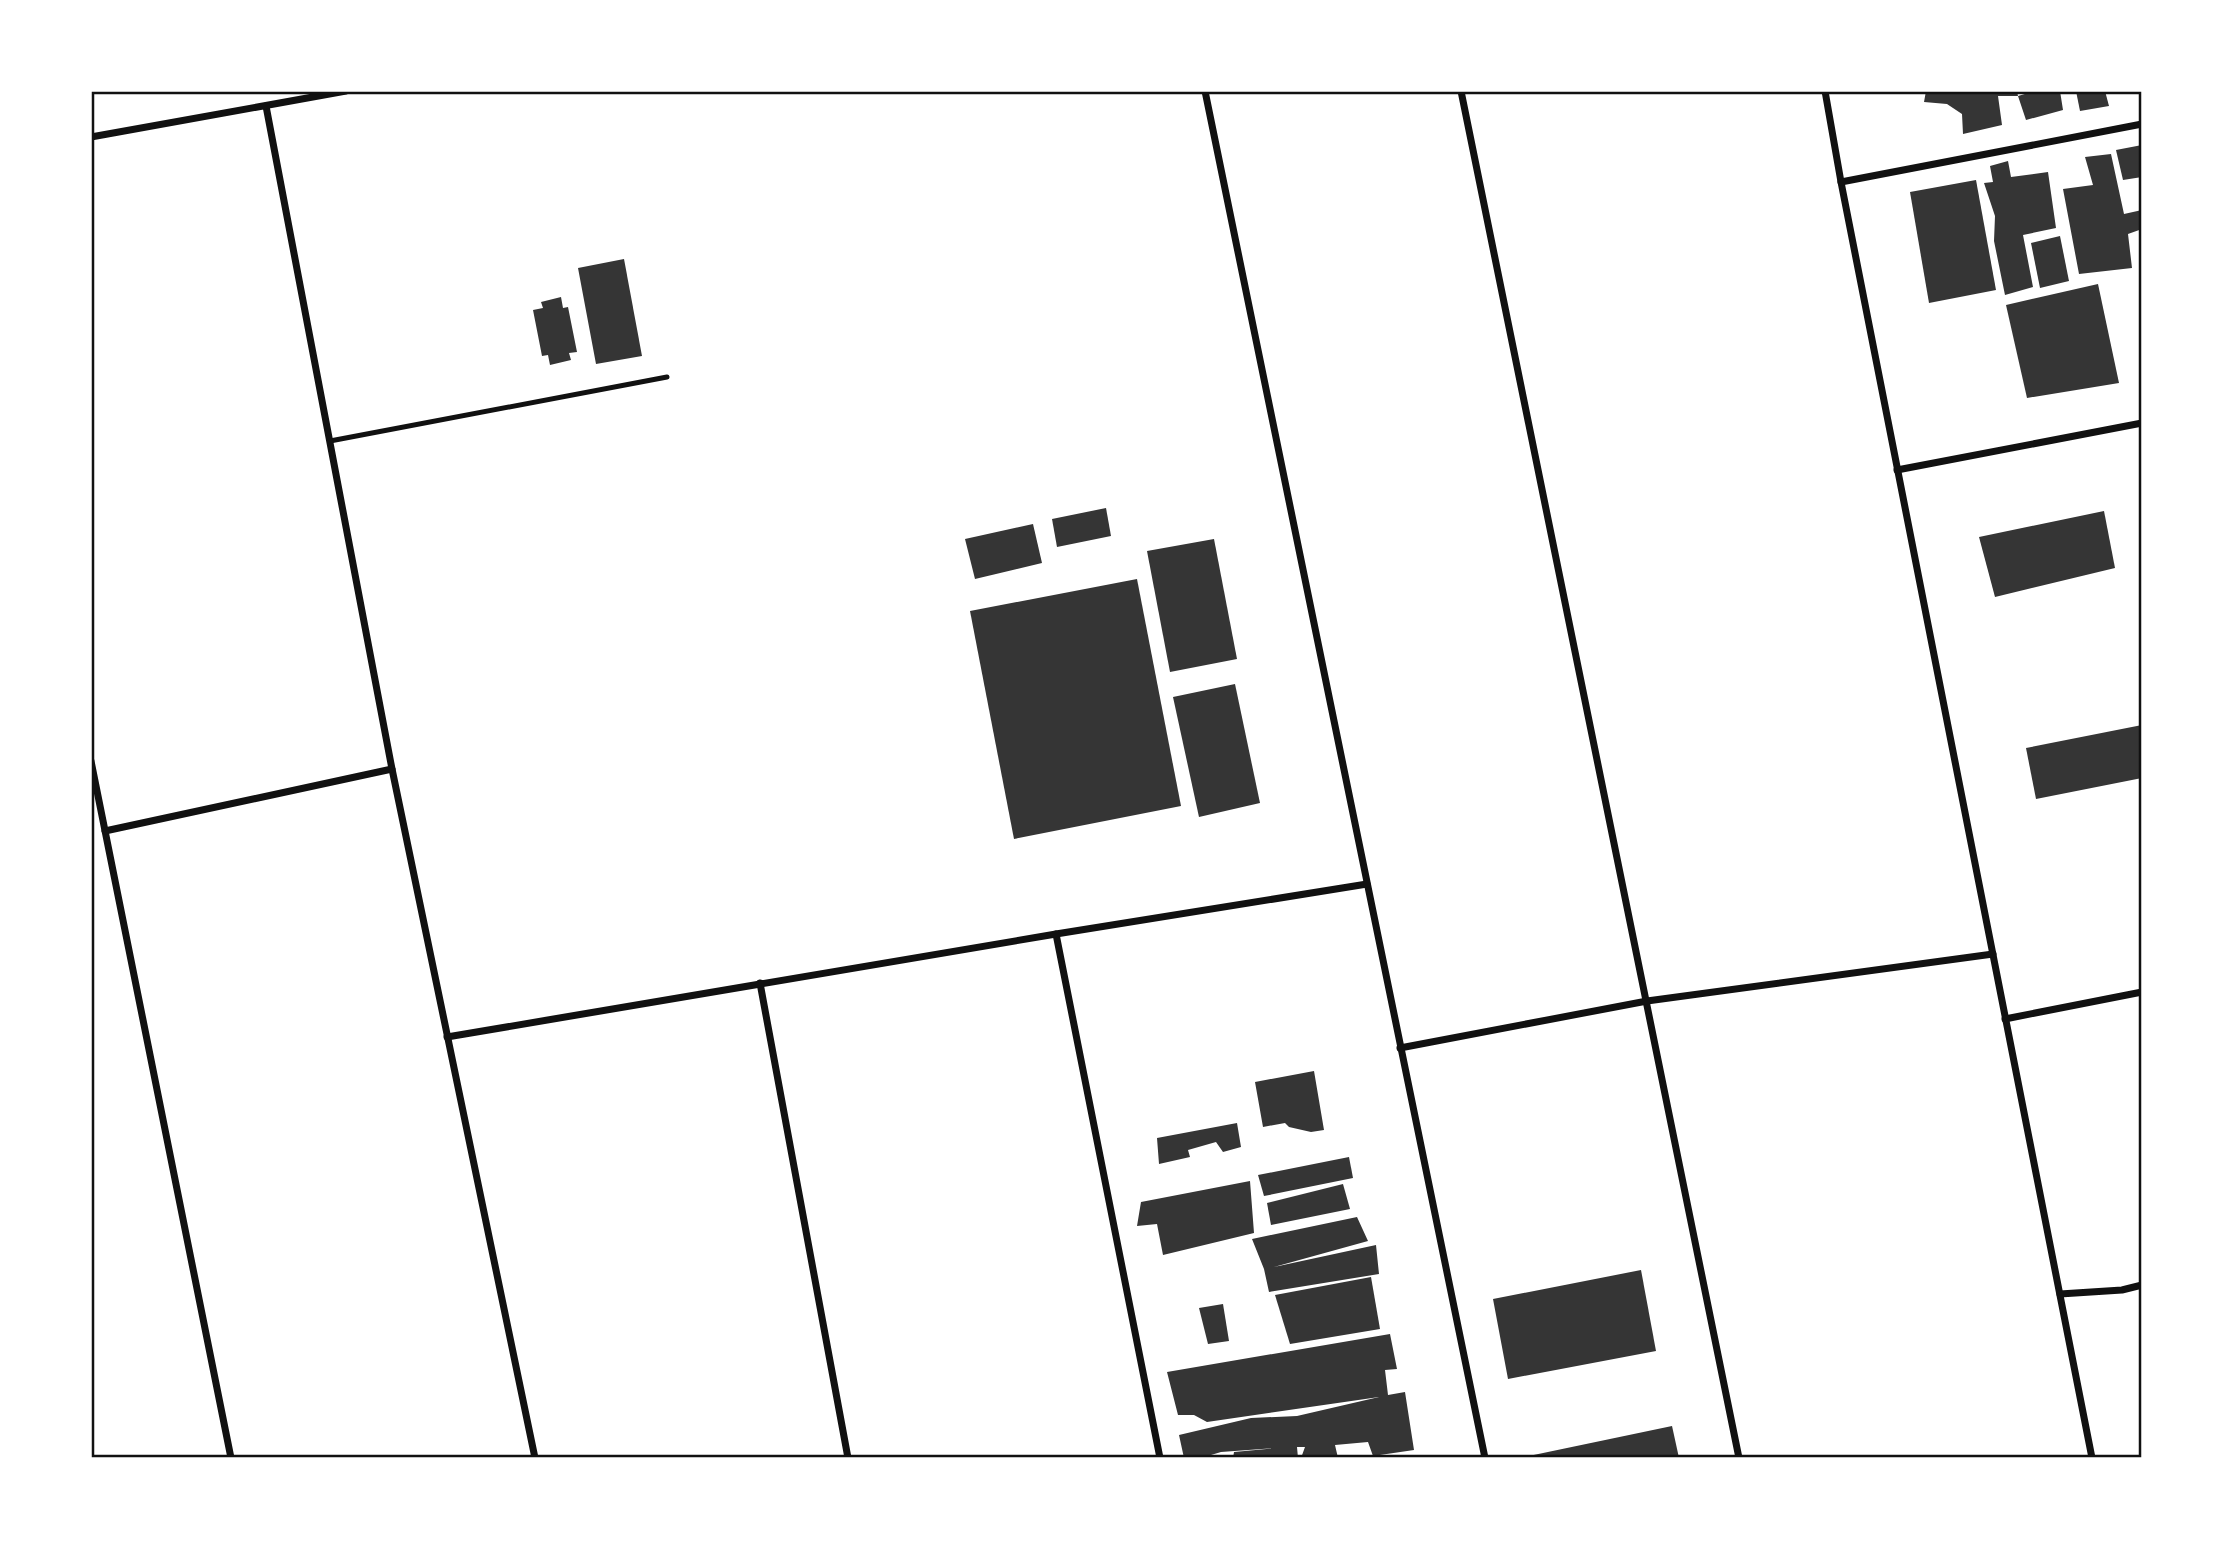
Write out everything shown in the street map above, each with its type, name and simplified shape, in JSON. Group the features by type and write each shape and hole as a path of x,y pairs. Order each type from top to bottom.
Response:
{"street":[{"path":"91,137 346,91"},
{"path":"1205,91 1485,1458"},
{"path":"1461,91 1739,1458"},
{"path":"1825,91 1840,183 2092,1458"},
{"path":"266,106 392,769 535,1458"},
{"path":"1840,183 2142,124"},
{"path":"1897,470 2142,423"},
{"path":"91,761 231,1458"},
{"path":"105,831 392,769"},
{"path":"447,1037 1056,933 1367,884"},
{"path":"1056,933 1160,1458"},
{"path":"1400,1048 1647,1002 1993,954"},
{"path":"761,983 848,1458"},
{"path":"2005,1019 2142,992"},
{"path":"2060,1294 2122,1290 2142,1285"}],"lane":[{"path":"330,441 667,377"}],"building":[{"path":"1926,91 2017,91 2018,96 1998,96 2002,125 1963,134 1962,114 1947,104 1924,102"},
{"path":"2035,91 2060,91 2063,110 2026,120 2018,96"},
{"path":"2076,91 2105,91 2109,106 2080,111"},
{"path":"2142,145 2142,177 2123,180 2116,150"},
{"path":"2111,154 2124,214 2142,210 2142,229 2128,234 2132,268 2079,274 2063,189 2093,185 2085,157"},
{"path":"2008,161 2011,177 2048,172 2056,228 2023,235 2033,287 2005,295 1994,241 1995,216 1984,183 1993,182 1990,166"},
{"path":"1976,180 1996,290 1929,303 1910,192"},
{"path":"2060,236 2069,281 2040,288 2031,243"},
{"path":"624,259 642,356 596,364 578,268"},
{"path":"2098,284 2119,383 2027,398 2006,305"},
{"path":"561,297 563,308 568,307 577,352 569,353 571,360 550,365 548,355 542,356 533,310 543,308 541,302"},
{"path":"1106,508 1111,536 1057,547 1052,519"},
{"path":"2104,511 2115,568 1995,597 1979,537"},
{"path":"1033,524 1042,563 975,579 965,539"},
{"path":"1214,539 1237,659 1170,672 1147,551"},
{"path":"1137,579 1181,806 1014,839 970,611"},
{"path":"1235,684 1260,803 1199,817 1173,697"},
{"path":"2142,725 2142,778 2036,799 2026,748"},
{"path":"1314,1071 1324,1130 1311,1132 1289,1127 1285,1123 1263,1127 1255,1082"},
{"path":"1237,1123 1241,1147 1223,1152 1216,1142 1188,1150 1190,1157 1159,1164 1157,1138"},
{"path":"1349,1157 1353,1178 1264,1196 1258,1175"},
{"path":"1250,1181 1254,1233 1163,1255 1157,1224 1137,1226 1141,1202"},
{"path":"1343,1184 1350,1209 1271,1225 1267,1203"},
{"path":"1357,1217 1368,1241 1274,1267 1376,1245 1379,1274 1269,1292 1264,1269 1252,1239"},
{"path":"1641,1270 1656,1351 1508,1379 1493,1299"},
{"path":"1371,1277 1380,1329 1290,1344 1275,1295"},
{"path":"1223,1304 1229,1341 1208,1344 1199,1308"},
{"path":"1390,1334 1397,1369 1385,1370 1388,1395 1405,1392 1414,1450 1373,1456 1368,1442 1335,1445 1338,1458 1301,1458 1305,1447 1297,1447 1298,1458 1233,1458 1234,1452 1276,1448 1221,1452 1201,1458 1184,1458 1179,1435 1251,1418 1297,1416 1379,1397 1207,1422 1194,1415 1178,1415 1167,1372"},
{"path":"1672,1426 1679,1458 1524,1457"}]}
